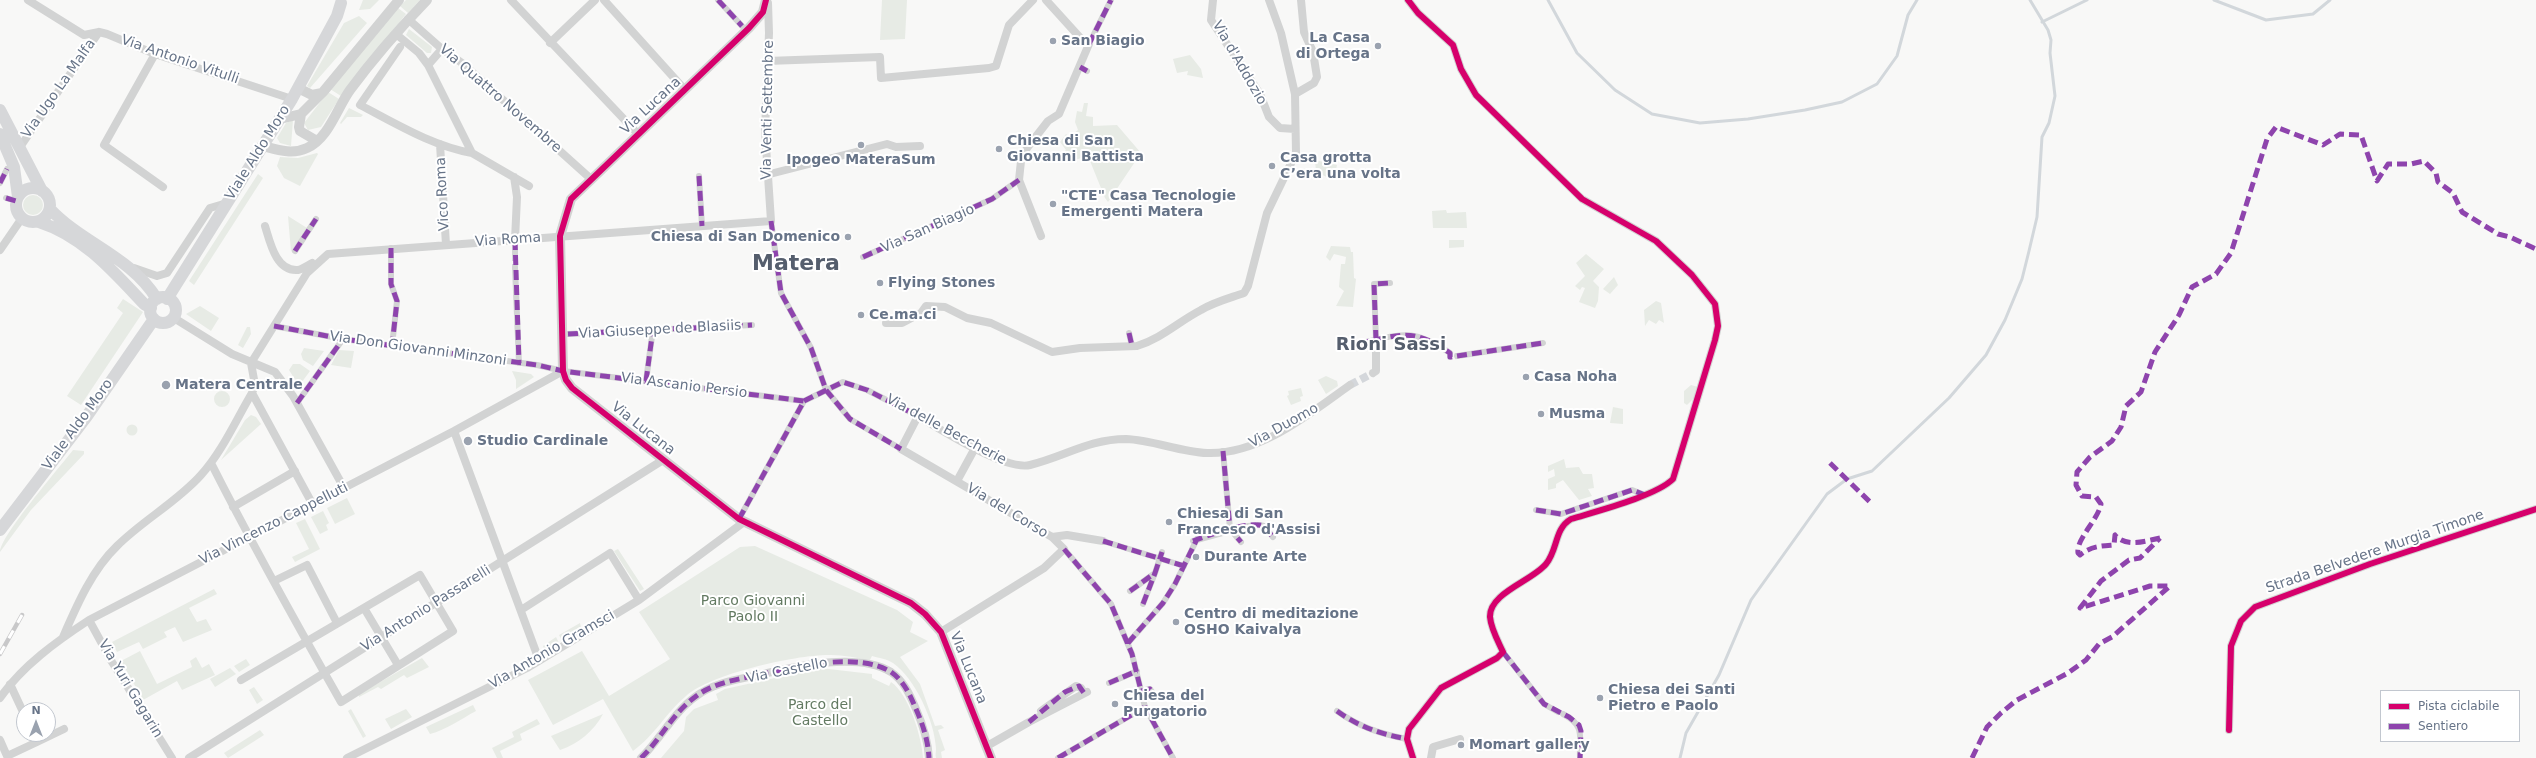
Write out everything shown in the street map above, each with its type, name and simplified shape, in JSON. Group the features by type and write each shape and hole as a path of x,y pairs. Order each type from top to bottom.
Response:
{"main road":[{"name":"Viale Aldo Moro","path":"0,530 87,416 157,306 227,203 295,93 338,16 341,1"},
{"name":"Via Ugo La Malfa","path":"0,110 42,191"},
{"name":"Via Ugo La Malfa","path":"0,134 14,167 9,198"},
{"path":"42,191 32,188 9,198 22,218 27,221 39,222 61,230 102,258 144,304 157,306 175,307 174,318 164,323 157,306 127,264 64,224 50,209 48,197 42,191"},
{"path":"39,222 44,219 50,209"}],"street":[{"name":"Via Antonio Vitulli","path":"28,0 84,35 99,32 155,54 295,93"},
{"path":"280,119 301,114 322,93 399,0"},
{"path":"263,146 285,152 297,152 317,141 350,90 408,19 427,0"},
{"path":"511,0 550,43 638,134"},
{"path":"550,43 595,0"},
{"path":"604,0 685,90"},
{"path":"718,0 742,26"},
{"name":"Via Lucana","path":"767,0 763,12 572,200 560,236 563,371 566,380 572,388 742,520 912,603 925,614 941,632 991,758"},
{"name":"Via Venti Settembre","path":"767,0 768,61 765,131 766,175 771,225"},
{"path":"768,61 880,57 881,78 989,68 996,66 1009,25 1033,0"},
{"path":"1046,0 1084,42 1089,44"},
{"path":"1041,236 1019,180 1021,161 1048,120 1059,114 1083,69 1089,44 1110,0"},
{"name":"Via d'Addozio","path":"1213,0 1211,20 1260,94 1268,117 1280,128 1295,129"},
{"path":"886,323 902,323 921,313 926,306 934,305 945,307 966,318 991,323 1011,331 1048,351 1132,346 1150,342 1172,330 1201,309 1244,293 1251,277 1267,213 1296,153 1295,94 1278,22 1268,0"},
{"path":"1295,94 1314,83 1317,77 1313,52 1304,32 1301,0"},
{"path":"1408,0 1418,13 1453,45 1461,69 1476,95 1582,200 1656,241 1692,275 1715,304 1718,326 1716,340 1676,471 1668,484 1646,495 1567,522 1559,532 1547,563 1501,596 1491,610 1492,628 1503,652 1544,704 1579,725 1581,732 1580,758"},
{"name":"Via Quattro Novembre","path":"408,19 442,49 462,63 591,180"},
{"name":"Via Ugo La Malfa","path":"20,147 99,32"},
{"path":"396,34 420,53 428,65 472,153"},
{"path":"400,47 360,105 440,144 472,153 529,186"},
{"path":"428,65 442,49"},
{"path":"155,54 104,145 163,187"},
{"path":"295,93 312,95 322,93"},
{"path":"301,114 299,127 300,131 317,141"},
{"name":"Vico Roma","path":"440,144 446,244"},
{"path":"766,175 887,144 896,147 920,146"},
{"path":"0,183 8,169"},
{"path":"699,176 702,226"},
{"path":"514,177 517,197 515,255"},
{"name":"Via San Biagio","path":"863,257 992,199 1019,180"},
{"path":"127,264 152,275 157,276 167,273 210,208 227,203"},
{"path":"0,250 22,218"},
{"path":"295,251 316,219"},
{"name":"Via Roma","path":"265,226 273,252 278,260 289,268 299,270 320,258 337,252 702,226 771,225"},
{"name":"Via del Corso","path":"771,225 781,293 811,348 826,390 850,419 1052,538 1064,549 1110,602 1128,643 1145,707 1173,758"},
{"path":"391,248 391,284 397,301 392,346"},
{"path":"63,637 78,602 95,573 116,546 196,480 211,463 252,393 255,385 252,363 307,273 320,258"},
{"path":"515,268 519,363"},
{"path":"1373,373 1376,371 1374,284 1390,283"},
{"path":"174,318 232,354 275,372 297,403 344,488"},
{"name":"Via Giuseppe de Blasiis","path":"568,334 752,325"},
{"name":"Via Don Giovanni Minzoni","path":"274,326 343,339 519,363 563,371"},
{"path":"646,381 653,329"},
{"path":"1129,333 1132,346"},
{"path":"1361,343 1416,334 1450,352"},
{"path":"297,403 343,339"},
{"path":"1457,356 1543,343"},
{"name":"Via Ascanio Persio","path":"563,371 804,401"},
{"name":"Via Vincenzo Cappelluti","path":"0,698 10,684 63,637 89,620 454,431 563,371"},
{"name":"Via delle Beccherie","path":"804,401 843,382 867,390 918,416 975,448 1014,466 1030,465 1092,443 1127,439 1208,453 1236,449"},
{"name":"Via Duomo","path":"1236,449 1267,437 1304,418 1350,385"},
{"path":"252,393 313,505"},
{"path":"742,520 804,401"},
{"path":"901,449 918,416"},
{"path":"454,431 539,660"},
{"path":"957,482 975,448"},
{"path":"1223,451 1230,529 1242,542"},
{"name":"Via Antonio Passarelli","path":"188,758 663,460"},
{"path":"211,463 249,537 274,581 307,641 324,672 341,702 453,631 420,575 307,641 241,680"},
{"path":"233,507 295,471"},
{"path":"1536,510 1549,514 1562,514 1632,490 1646,495"},
{"name":"Strada Belvedere Murgia Timone","path":"2229,730 2231,646 2241,621 2255,607 2370,564 2536,509"},
{"name":"Via Antonio Gramsci","path":"347,758 539,660 639,600 742,520"},
{"path":"1262,525 1273,537"},
{"path":"1128,643 1162,602 1184,566 1195,540 1230,529 1248,526"},
{"path":"1052,538 1067,535 1103,541 1161,555 1184,566"},
{"path":"941,632 1044,568 1064,549"},
{"path":"521,610 610,553 639,600"},
{"path":"1143,604 1161,555"},
{"path":"274,581 307,565 338,623"},
{"path":"1130,591 1155,573"},
{"path":"364,608 398,665"},
{"name":"Via Yuri Gagarin","path":"89,620 112,662 172,758"},
{"path":"1412,758 1407,739 1414,721 1441,688 1487,663 1503,652"},
{"name":"Via Castello","path":"641,758 684,706 695,696 709,689 791,667 826,662 862,663 885,670 904,683 922,721 929,758"},
{"path":"1110,683 1136,671"},
{"path":"10,684 18,702"},
{"path":"1141,691 1150,689 1153,693"},
{"path":"986,746 1028,722 1086,693"},
{"path":"1058,758 1145,707"},
{"path":"1337,711 1356,724 1392,737 1407,739"},
{"path":"56,734 64,730"},
{"path":"1431,758 1433,747 1460,739"},
{"path":"0,740 8,757 37,742"}],"green space":[{"path":"363,0 379,0 370,9 359,10"},
{"path":"406,0 420,0 408,13 400,6"},
{"path":"882,0 907,0 905,39 880,40"},
{"path":"398,8 406,14 341,96 330,89"},
{"path":"359,16 367,23 310,88 307,86 344,23"},
{"path":"409,29 432,47 431,53 427,53 406,35"},
{"path":"1190,55 1201,69 1203,78 1187,75 1188,71 1177,73 1173,59"},
{"path":"328,92 339,99 321,127 308,130 304,123"},
{"path":"1084,103 1088,103 1086,116 1093,117 1093,126 1117,125 1141,153 1108,202 1088,156 1065,163 1059,156 1066,150 1060,142 1066,134 1069,137 1078,130 1075,122 1077,111 1082,112"},
{"path":"349,108 363,115 361,117 347,117 341,124 340,123"},
{"path":"293,120 291,146 280,143 277,138 286,123"},
{"path":"318,154 300,186 284,178 277,166 280,157 298,158"},
{"path":"1315,160 1337,165 1336,170 1331,169 1329,171 1335,173 1331,179 1316,172"},
{"path":"258,174 263,178 194,285 189,281"},
{"path":"33,195 40,198 43,205 40,212 33,215 26,212 23,205 26,198"},
{"path":"1446,210 1447,213 1466,212 1467,228 1433,228 1432,211"},
{"path":"288,216 307,228 291,252"},
{"path":"1449,240 1464,240 1464,247 1449,248"},
{"path":"1331,246 1350,247 1351,252 1353,252 1354,278 1356,279 1353,307 1336,306 1344,291 1339,287 1341,264 1345,264 1346,257 1334,254 1330,261 1326,257"},
{"path":"1586,254 1604,269 1593,281 1599,287 1598,301 1595,308 1579,302 1585,288 1582,287 1580,290 1575,286 1585,276 1576,263"},
{"path":"1614,277 1618,285 1610,294 1603,289"},
{"path":"123,299 143,312 81,405 67,396 123,313 117,308"},
{"path":"1656,301 1661,303 1664,323 1659,320 1656,324 1649,320 1645,326 1644,310"},
{"path":"200,306 219,318 211,331 186,314"},
{"path":"247,327 250,327 251,334 243,348 238,345"},
{"path":"304,348 324,351 313,366 303,360 301,354"},
{"path":"339,350 354,351 351,368 331,365"},
{"path":"293,364 300,364 310,371 299,386 289,370"},
{"path":"512,371 531,374 534,377 516,389 516,380"},
{"path":"1326,376 1337,381 1338,386 1326,394 1318,380"},
{"path":"1691,385 1698,387 1694,398 1687,405 1684,403 1684,391"},
{"path":"1301,388 1303,396 1300,397 1301,401 1291,405 1287,396 1289,395 1288,391"},
{"path":"219,391 225,391 230,396 228,405 225,407 219,407 214,402 214,396"},
{"path":"1613,407 1623,409 1623,424 1610,423"},
{"path":"251,415 256,417 261,424 221,460 245,420"},
{"path":"132,424 136,426 138,430 136,434 132,436 128,434 126,430 128,426"},
{"path":"73,450 84,451 84,454 31,510 0,552 3,544 20,517"},
{"path":"1564,459 1566,468 1579,467 1583,474 1592,474 1594,488 1588,489 1592,496 1579,500 1563,480 1556,484 1556,488 1548,490 1548,479 1555,476 1554,469 1548,472 1548,466"},
{"path":"347,498 355,514 335,524 327,508"},
{"path":"323,511 329,523 326,525 328,530 320,534 311,517"},
{"path":"305,519 320,549 295,562 292,557 309,549 296,523"},
{"name":"Parco Giovanni Paolo II","path":"755,546 897,610 913,622 910,632 928,641 900,657 920,684 935,726 941,725 944,728 938,730 945,750 941,752 942,758 936,758 935,738 928,714 909,679 893,663 872,656 870,660 836,655 798,658 755,667 714,680 686,696 648,738 633,751 603,699 553,725 528,680 582,651 609,696 670,659 639,612 740,547"},
{"path":"618,549 644,589 640,591 614,551"},
{"path":"214,589 217,594 189,608 197,622 206,619 212,630 183,642 175,627 164,632 167,637 143,649 139,642 117,652 112,642"},
{"path":"580,623 581,627 562,641 559,635"},
{"path":"556,637 559,643 545,652 543,646"},
{"path":"140,651 157,684 192,667 190,661 196,657 202,668 209,664 215,675 182,690 177,681 143,700 121,661"},
{"path":"422,658 429,667 407,678 404,675 381,689 378,687 359,697 359,694"},
{"path":"246,659 250,665 239,672 234,666"},
{"path":"230,668 236,674 215,687 210,679"},
{"name":"Parco del Castello","path":"820,668 872,674 872,678 889,686 891,682 898,688 909,706 917,728 923,758 661,758 684,731 686,717 694,709 718,700 716,694 725,689"},
{"path":"254,687 263,700 257,704 249,690"},
{"path":"473,705 476,711 442,730 430,734 426,727"},
{"path":"351,709 366,736 363,738 348,711"},
{"path":"406,709 412,717 391,729 385,719"},
{"path":"603,714 595,726 585,736 560,750 551,736"},
{"path":"537,719 540,724 520,734 522,740 500,751 503,758 497,758 492,748 514,737 512,732"},
{"path":"260,730 264,735 228,758 224,753"}],"waterway":[{"path":"1548,0 1577,53 1615,90 1652,114 1700,123 1748,119 1805,110 1842,102 1877,84 1897,56 1908,15 1917,0"},
{"path":"1680,758 1686,733 1719,675 1751,600 1827,494 1847,479 1872,471 1949,398 1986,355 2005,320 2022,279 2037,217 2042,137 2049,123 2055,96 2050,53 2051,40 2048,30 2030,0"},
{"path":"2042,22 2087,0"},
{"path":"2214,0 2266,20 2313,14 2330,0"}],"tunnel":[{"path":"515,255 515,268"},
{"path":"1450,353 1450,357 1457,356"},
{"path":"1350,385 1373,373"},
{"path":"1248,526 1259,525"}],"railway":[{"path":"0,654 22,615"}],"marked path":[{"path":"718,0 742,26"},
{"path":"1089,44 1111,0"},
{"path":"1080,67 1087,71"},
{"path":"2160,538 2143,542 2130,542 2120,539 2115,535 2114,545 2092,548 2080,555 2078,553 2080,542 2096,516 2101,504 2096,497 2082,496 2076,485 2077,472 2090,457 2112,441 2121,427 2126,406 2141,392 2155,352 2179,315 2192,287 2216,274 2231,253 2267,139 2276,127 2323,145 2340,134 2361,135 2377,181 2388,164 2411,164 2424,161 2436,173 2438,182 2453,193 2462,212 2498,234 2510,237 2536,249"},
{"path":"0,183 7,169"},
{"path":"699,176 702,226"},
{"path":"863,257 992,199 1019,180"},
{"path":"6,198 16,201"},
{"path":"295,251 316,219"},
{"path":"771,221 781,293 811,348 826,390 850,419 901,449"},
{"path":"515,240 519,363"},
{"path":"391,248 391,284 397,301 392,346"},
{"path":"1376,340 1374,284 1390,283"},
{"path":"568,334 752,325"},
{"path":"274,326 343,339 537,365 563,371 804,401"},
{"path":"646,381 653,329"},
{"path":"1129,333 1132,346"},
{"path":"1361,343 1387,337 1407,335 1417,336 1450,353 1450,357 1543,343"},
{"path":"297,403 343,339"},
{"path":"804,401 843,382 867,390 918,416"},
{"path":"739,519 804,401"},
{"path":"1223,451 1230,529 1241,542"},
{"path":"1830,463 1870,502"},
{"path":"1536,510 1561,514 1632,490 1645,495"},
{"path":"1193,541 1228,529 1249,525 1263,526 1273,537"},
{"path":"1972,758 1987,727 2001,713 2017,700 2068,673 2086,660 2099,644 2112,637 2170,586 2150,586 2080,608 2101,581 2129,560 2140,558 2160,538"},
{"path":"1128,643 1163,603 1175,584 1197,539"},
{"path":"1103,541 1184,566"},
{"path":"1064,549 1111,604 1132,654 1145,707 1173,758"},
{"path":"1130,591 1155,573 1162,552"},
{"path":"1143,604 1155,573"},
{"path":"1503,652 1544,704 1569,717 1579,725 1581,731 1580,758"},
{"path":"641,758 687,703 702,692 719,684 828,662 862,663 878,666 896,676 909,694 921,721 929,758"},
{"path":"1109,683 1137,671"},
{"path":"1029,722 1065,692 1079,686 1084,693"},
{"path":"1141,691 1150,689 1153,693"},
{"path":"1058,758 1145,707"},
{"path":"1337,711 1362,726 1388,735 1407,739"}],"cycle path":[{"path":"766,0 763,12 749,28 571,199 560,236 563,371 566,380 572,388 739,519 911,603 925,614 941,632 991,758"},
{"path":"1408,0 1418,13 1453,45 1461,69 1476,95 1582,199 1656,241 1692,275 1715,304 1718,326 1673,479 1665,485 1640,497 1571,519 1566,523 1559,534 1553,552 1546,564 1540,570 1504,594 1496,601 1492,609 1490,617 1492,626 1503,652 1497,658 1441,688 1409,729 1407,739 1413,758"},
{"path":"2229,730 2231,646 2241,621 2255,607 2370,564 2536,509"}],"place":[{"name":"San Biagio","path":"1053,41"},
{"name":"La Casa di Ortega","path":"1378,46"},
{"name":"Ipogeo MateraSum","path":"861,145"},
{"name":"Chiesa di San Giovanni Battista","path":"999,149"},
{"name":"Casa grotta C’era una volta","path":"1272,166"},
{"name":"\"CTE\" Casa Tecnologie Emergenti Matera","path":"1053,204"},
{"name":"Chiesa di San Domenico","path":"848,237"},
{"name":"Flying Stones","path":"880,283"},
{"name":"Ce.ma.ci","path":"861,315"},
{"name":"Casa Noha","path":"1526,377"},
{"name":"Matera Centrale","path":"166,385"},
{"name":"Musma","path":"1541,414"},
{"name":"Studio Cardinale","path":"468,441"},
{"name":"Chiesa di San Francesco d'Assisi","path":"1169,522"},
{"name":"Durante Arte","path":"1196,557"},
{"name":"Centro di meditazione OSHO Kaivalya","path":"1176,622"},
{"name":"Chiesa dei Santi Pietro e Paolo","path":"1600,698"},
{"name":"Chiesa del Purgatorio","path":"1115,704"},
{"name":"Momart gallery","path":"1461,745"}],"district":[{"name":"Matera","path":"796,264"},
{"name":"Rioni Sassi","path":"1391,345"}]}
